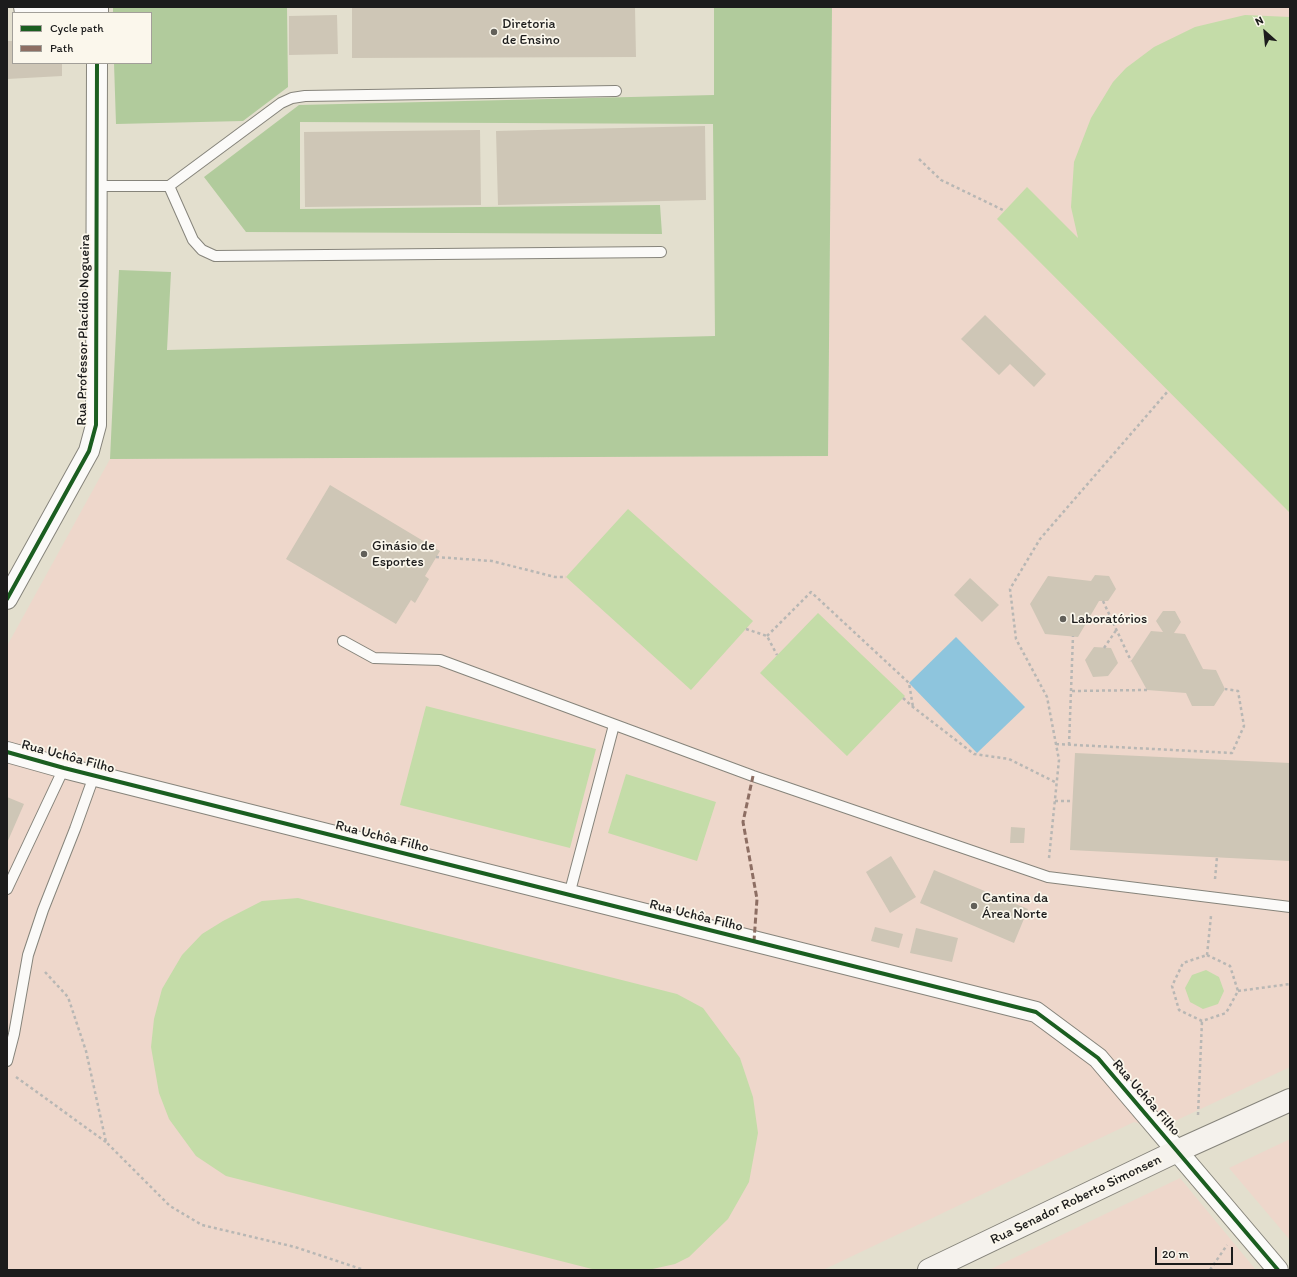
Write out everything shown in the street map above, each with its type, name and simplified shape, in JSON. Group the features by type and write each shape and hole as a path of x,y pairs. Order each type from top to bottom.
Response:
{"street":[{"name":"Rua Professor Placídio Nogueira","path":"7,599 89,451 96,425 97,64"},
{"name":"Rua Uchôa Filho","path":"7,752 94,776 1036,1012 1098,1058 1187,1147 1240,1226 1278,1270"},
{"name":"Rua Senador Roberto Simonsen","path":"929,1270 1187,1147 1290,1100"}],"lane":[{"path":"96,186 169,186 281,103 292,98 305,96 616,91"},
{"path":"169,186 194,240 202,250 215,256 661,252"},
{"path":"343,640 374,658 440,660 753,776 1048,877 1290,907"},
{"path":"569,895 614,725"},
{"path":"7,888 64,768"},
{"path":"7,1061 14,1034 28,955 43,910 94,776"}],"path":[{"path":"919,159 941,180 1005,211"},
{"path":"1048,877 1059,760 1047,697 1016,639 1010,589 1040,539 1168,391"},
{"path":"436,557 492,561 555,577 566,577"},
{"path":"767,636 811,592 909,683 913,707"},
{"path":"1103,601 1131,661"},
{"path":"746,629 767,636 777,655"},
{"path":"1104,648 1117,629"},
{"path":"1069,745 1073,636"},
{"path":"1056,744 1232,753 1244,726 1238,691 1225,689"},
{"path":"1072,691 1147,690"},
{"path":"903,698 974,754 1009,759 1056,782"},
{"path":"1054,801 1072,801"},
{"path":"28,955 68,997 86,1051 106,1142"},
{"path":"1207,955 1230,966 1238,991 1226,1014 1202,1021 1180,1010 1172,986 1183,963 1207,955"},
{"path":"1238,991 1290,984"},
{"path":"1187,1147 1202,1021"},
{"path":"13,1075 106,1142 170,1206 202,1225 295,1247 364,1270"},
{"path":"1210,1270 1240,1226"}],"shaded area":[{"path":"832,7 1290,7 1290,1067 1158,1129 1134,1122 823,1270 7,1270 7,646 110,459 828,456"},
{"path":"1290,1139 1290,1240 1229,1168"},
{"path":"1180,1178 1256,1270 989,1270"}],"green space":[{"path":"113,7 287,7 288,87 243,121 116,124 114,64 152,64 152,12 113,12"},
{"path":"714,7 832,7 828,456 110,459 119,270 171,272 167,350 715,336 713,124 300,122 300,209 660,205 662,234 246,232 204,177 299,105 714,95"},
{"path":"1245,15 1290,17 1290,513 997,219 1027,187 1078,238 1071,207 1074,162 1091,118 1113,82 1126,68 1154,47 1195,27"},
{"path":"628,509 753,621 691,690 566,577"},
{"path":"818,613 905,696 847,756 760,673"},
{"path":"426,706 596,749 570,848 400,805"},
{"path":"626,774 716,802 697,861 608,833"},
{"path":"298,898 677,994 703,1008 740,1058 753,1097 758,1133 749,1182 728,1219 689,1257 675,1264 648,1270 596,1270 226,1176 196,1156 169,1119 159,1093 151,1047 154,1019 162,989 182,955 202,934 223,921 262,901"},
{"path":"1206,970 1219,977 1224,991 1218,1004 1203,1009 1190,1002 1185,988 1192,975"}],"water":[{"path":"956,637 1025,707 977,753 909,683"}],"building":[{"name":"Diretoria de Ensino","path":"352,7 635,7 636,57 352,58"},
{"path":"337,15 338,54 289,55 289,16"},
{"path":"7,41 12,41 12,64 62,64 62,76 7,79"},
{"path":"705,126 706,200 498,205 496,131"},
{"path":"480,130 481,205 305,207 304,132"},
{"path":"985,315 1046,374 1034,387 1010,364 999,375 961,339"},
{"name":"Ginásio de Esportes","path":"330,485 440,551 425,576 429,579 415,603 411,600 396,624 286,559"},
{"name":"Laboratórios","path":"1095,575 1109,576 1116,589 1108,601 1099,601 1078,637 1045,634 1030,604 1048,576 1091,581"},
{"path":"970,578 999,605 982,622 954,595"},
{"path":"1163,611 1175,611 1181,622 1174,633 1185,634 1203,669 1216,670 1225,689 1214,706 1192,706 1186,693 1147,690 1131,661 1151,631 1163,632 1156,621"},
{"path":"1094,647 1111,648 1118,663 1108,676 1093,677 1085,660"},
{"path":"1075,753 1290,763 1290,861 1070,850"},
{"path":"7,797 24,804 7,843"},
{"path":"1011,827 1025,828 1024,843 1010,843"},
{"path":"891,856 916,897 890,913 866,872"},
{"name":"Cantina da Área Norte","path":"934,870 1028,909 1014,943 920,903"},
{"path":"875,927 903,934 899,948 871,941"},
{"path":"916,928 958,938 952,962 910,953"}],"marked path":[{"path":"753,776 743,822 757,899 754,941"}],"cycle path":[{"path":"7,599 89,451 96,425 97,64"},
{"path":"7,752 64,768 1036,1012 1098,1058 1278,1270"}],"place":[{"name":"Diretoria de Ensino","path":"494,32"},
{"name":"Ginásio de Esportes","path":"364,554"},
{"name":"Laboratórios","path":"1063,619"},
{"name":"Cantina da Área Norte","path":"974,906"}]}
